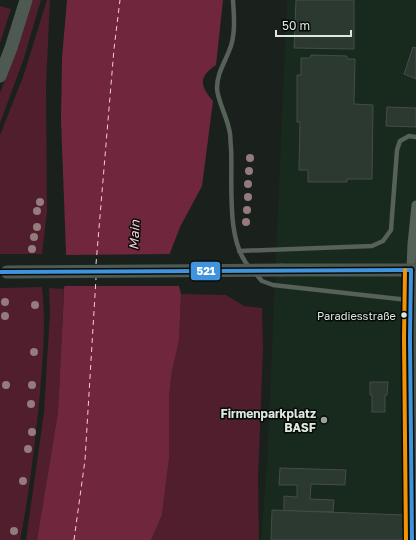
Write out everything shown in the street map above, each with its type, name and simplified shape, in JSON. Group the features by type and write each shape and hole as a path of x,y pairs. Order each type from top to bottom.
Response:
{"main road":[{"path":"0,76 11,48 26,0"},
{"path":"0,272 414,270 410,300 413,348 414,454 412,540"}],"street":[{"path":"414,270 412,244 416,205"}],"lane":[{"path":"233,0 233,33 230,50 220,71 216,89 230,129 232,217 239,252 244,262 262,281 273,285 410,300"},
{"path":"239,252 372,246 383,241 391,230 397,150 400,142 409,136 416,137"}],"shaded area":[{"path":"32,0 41,0 23,61 0,123 0,93 16,53"},
{"path":"47,0 50,0 46,86 47,211 42,254 0,254 0,135 23,77"},
{"path":"287,0 416,0 416,540 261,540 267,462"},
{"path":"0,6 11,9 0,43"},
{"path":"42,287 44,326 42,366 27,503 20,540 0,540 0,288"},
{"path":"49,288 64,289 58,412 37,540 26,540 44,412 50,311"},
{"path":"181,294 226,295 244,306 262,308 263,349 258,479 259,540 151,540 162,515 169,459 169,397 172,371 179,341"}],"water":[{"name":"Main","path":"67,0 223,0 216,65 206,74 203,82 205,91 213,101 202,186 180,227 170,253 181,294 179,341 172,371 169,397 169,459 162,515 151,540 37,540 58,412 66,252 61,120 62,58"}],"pier":[{"path":"173,254 181,286 63,286 64,255"}],"building":[{"path":"296,0 354,0 354,49 294,48"},
{"path":"413,47 416,48 416,79 404,74"},
{"path":"311,55 347,56 347,59 355,59 354,104 373,105 372,179 347,179 347,182 308,182 308,170 299,170 300,122 297,122 297,75 301,75 301,58 310,58"},
{"path":"387,107 416,108 416,127 386,126"},
{"path":"370,382 388,382 387,395 385,395 385,412 372,412"},
{"path":"280,468 346,470 345,485 311,484 310,499 334,500 333,512 284,511 284,496 297,497 297,485 279,485"},
{"path":"272,510 404,515 403,540 271,540"}],"ferry route":[{"path":"96,264 114,49 120,0"},
{"path":"74,540 85,460 96,278"}],"transit line":[{"path":"405,270 404,338 406,540"},
{"name":"521","path":"411,270 410,338 412,540"},
{"name":"521","path":"0,272 411,270"}],"place":[{"name":"Paradiesstraße","path":"404,315"},
{"name":"Firmenparkplatz BASF","path":"324,420"}]}
